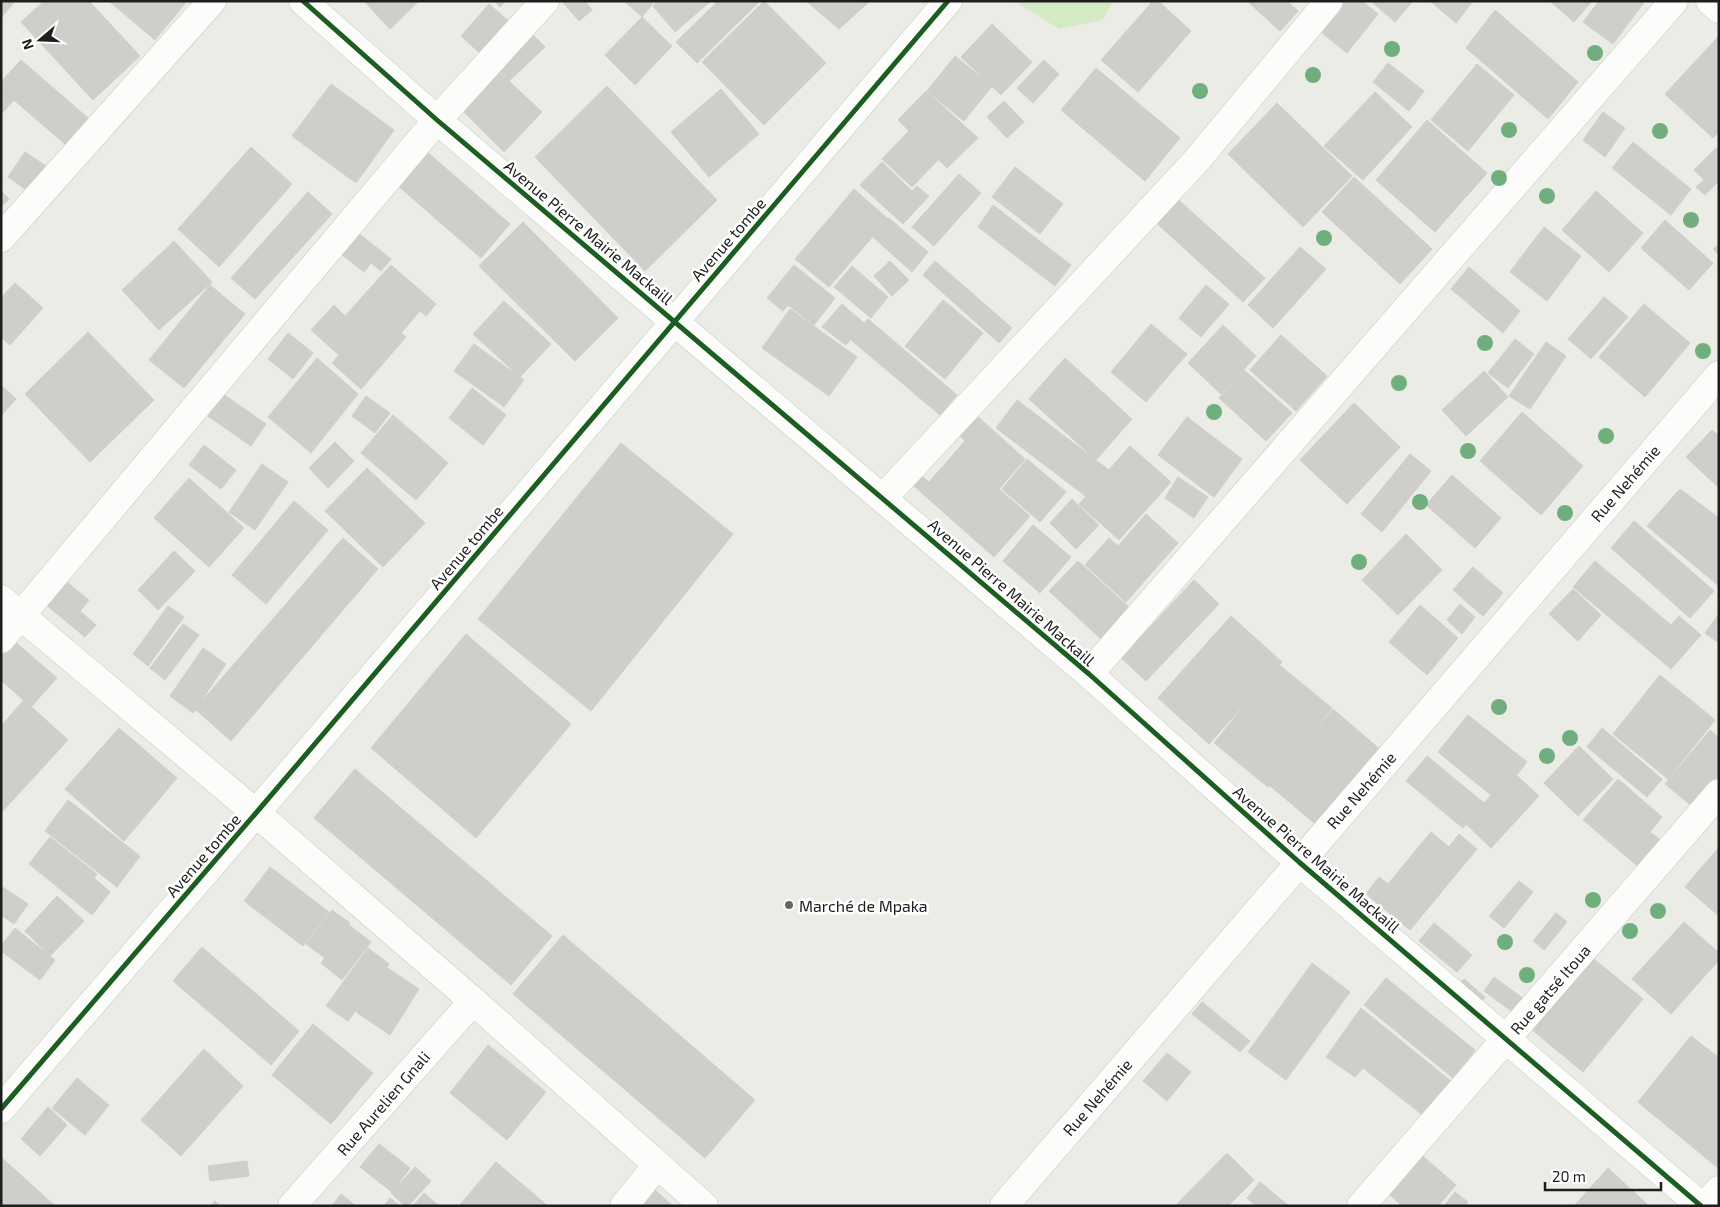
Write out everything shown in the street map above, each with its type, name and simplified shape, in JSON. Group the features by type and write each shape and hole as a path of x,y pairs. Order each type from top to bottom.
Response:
{"street":[{"path":"1,238 212,1"},
{"name":"Avenue Pierre Mairie Mackaill","path":"303,1 437,120 1089,674 1299,862 1702,1206"},
{"path":"1,640 437,120 545,1"},
{"name":"Avenue tombe","path":"1,1109 256,813 948,1"},
{"path":"883,498 1196,160 1329,1"},
{"path":"1089,674 1674,1"},
{"path":"1710,1 1719,9"},
{"name":"Rue Nehémie","path":"1004,1206 1719,375"},
{"path":"1,599 256,813 473,1001 704,1206"},
{"name":"Rue gatsé Itoua","path":"1361,1206 1719,793"},
{"name":"Rue Aurelien Gnali","path":"292,1206 473,1001"},
{"path":"624,1206 658,1165"},
{"path":"1705,1206 1719,1190"}],"green space":[{"path":"1014,1 1114,1 1102,20 1059,29"}],"building":[{"path":"1,1 15,1 1,18"},
{"path":"44,1 89,1 140,56 93,100 21,22"},
{"path":"109,1 187,1 155,40"},
{"path":"364,1 419,1 390,29"},
{"path":"494,1 505,1 500,7"},
{"path":"562,1 585,1 592,10 579,21"},
{"path":"624,1 655,1 642,17"},
{"path":"658,1 711,1 675,32 653,6"},
{"path":"718,1 760,1 697,63 676,42"},
{"path":"764,1 826,63 764,125 702,62"},
{"path":"806,1 870,1 839,29"},
{"path":"1153,1 1158,1 1191,31 1138,92 1101,60"},
{"path":"1247,1 1287,1 1298,11 1280,31"},
{"path":"1339,1 1362,1 1378,14 1347,53 1317,29"},
{"path":"1371,1 1413,1 1395,22"},
{"path":"1430,1 1473,1 1456,23"},
{"path":"1550,1 1592,1 1574,22"},
{"path":"1599,1 1645,1 1613,44 1583,22"},
{"path":"489,4 511,23 483,56 461,36"},
{"path":"1495,10 1578,82 1548,119 1466,48"},
{"path":"642,17 672,46 635,85 605,55"},
{"path":"992,24 1032,62 1001,95 961,57"},
{"path":"533,35 545,47 509,81 497,68"},
{"path":"1718,37 1719,132 1713,138 1665,94"},
{"path":"955,56 992,86 964,121 927,91"},
{"path":"21,60 88,118 65,144 1,89 1,82"},
{"path":"1044,60 1059,74 1033,103 1017,88"},
{"path":"1388,63 1424,91 1409,111 1373,82"},
{"path":"1477,64 1514,95 1468,151 1431,120"},
{"path":"494,67 542,112 504,152 458,106"},
{"path":"1096,68 1180,138 1145,181 1061,110"},
{"path":"331,84 394,130 356,183 292,136"},
{"path":"607,86 717,200 645,271 535,157"},
{"path":"1,87 15,99 1,114"},
{"path":"721,89 759,134 709,177 671,132"},
{"path":"926,91 978,138 947,168 898,120"},
{"path":"1375,92 1412,127 1363,180 1324,146"},
{"path":"1004,101 1024,122 1007,138 987,117"},
{"path":"1277,103 1352,176 1303,227 1228,154"},
{"path":"1603,112 1625,128 1605,157 1583,140"},
{"path":"1427,120 1487,173 1435,232 1376,180"},
{"path":"909,131 938,160 912,187 882,159"},
{"path":"1633,142 1691,189 1671,215 1612,168"},
{"path":"251,147 292,184 219,267 178,229"},
{"path":"1716,148 1719,150 1719,181 1705,195 1696,187 1704,180 1694,170"},
{"path":"426,151 510,224 481,258 396,184"},
{"path":"25,152 46,166 29,192 8,177"},
{"path":"882,162 912,191 917,186 929,196 903,224 860,185"},
{"path":"1015,167 1063,204 1040,234 992,197"},
{"path":"959,174 981,193 934,246 912,227"},
{"path":"1354,177 1432,249 1400,284 1322,212"},
{"path":"854,189 888,219 829,287 795,259"},
{"path":"1,191 9,199 1,207"},
{"path":"1596,191 1643,233 1609,272 1562,230"},
{"path":"308,192 332,214 255,299 231,278"},
{"path":"1172,194 1265,278 1243,302 1151,218"},
{"path":"993,205 1071,265 1055,286 978,227"},
{"path":"889,218 928,252 912,272 873,237"},
{"path":"1665,220 1713,263 1689,290 1641,248"},
{"path":"523,222 618,318 575,361 479,266"},
{"path":"1544,227 1581,256 1547,301 1510,272"},
{"path":"352,228 391,259 381,271 371,263 364,272 335,249"},
{"path":"174,241 212,282 159,330 122,290"},
{"path":"1719,244 1719,255 1713,249"},
{"path":"1300,247 1326,269 1273,328 1248,305"},
{"path":"890,261 909,280 892,296 874,276"},
{"path":"935,261 1012,328 999,343 923,275"},
{"path":"391,265 436,304 426,316 420,311 401,333 406,337 361,389 332,363 339,355 311,330 334,305 345,316"},
{"path":"794,265 835,298 814,325 788,305 783,311 767,298"},
{"path":"852,266 888,297 871,318 834,287"},
{"path":"1469,267 1520,311 1503,333 1451,289"},
{"path":"15,283 43,308 10,345 1,337 1,298"},
{"path":"210,285 245,314 184,388 149,360"},
{"path":"1206,285 1229,304 1201,337 1179,318"},
{"path":"1604,297 1628,317 1591,359 1568,339"},
{"path":"943,300 983,333 945,379 905,346"},
{"path":"504,301 551,344 520,377 473,334"},
{"path":"842,304 864,323 846,345 822,327"},
{"path":"1644,304 1690,343 1645,397 1599,357"},
{"path":"790,309 857,357 829,396 762,348"},
{"path":"868,319 957,395 940,415 851,340"},
{"path":"1151,324 1187,354 1146,402 1111,372"},
{"path":"1223,325 1256,356 1221,394 1188,363"},
{"path":"88,332 154,400 90,462 25,394"},
{"path":"288,333 313,353 293,379 268,359"},
{"path":"1281,335 1327,376 1296,411 1250,370"},
{"path":"1515,339 1534,354 1508,388 1488,373"},
{"path":"1546,342 1566,356 1530,409 1509,396"},
{"path":"474,344 524,380 504,407 454,371"},
{"path":"317,358 358,394 311,453 268,417"},
{"path":"1065,358 1132,419 1096,460 1029,399"},
{"path":"1244,370 1292,413 1266,441 1219,398"},
{"path":"1484,371 1508,397 1466,436 1442,410"},
{"path":"1,385 16,399 1,416"},
{"path":"472,388 506,415 483,445 449,418"},
{"path":"223,394 266,424 251,446 208,416"},
{"path":"366,396 390,413 375,433 352,416"},
{"path":"1017,400 1109,470 1088,498 996,428"},
{"path":"1354,403 1400,447 1347,504 1300,460"},
{"path":"1522,412 1583,466 1541,515 1480,461"},
{"path":"975,414 1025,459 999,489 1030,516 994,557 914,486 922,476 929,482 965,441 958,434"},
{"path":"393,415 448,463 416,500 361,453"},
{"path":"1187,417 1242,459 1214,497 1158,455"},
{"path":"1712,430 1719,436 1719,488 1686,457"},
{"path":"335,442 354,461 328,488 309,468"},
{"path":"621,443 733,534 591,711 478,619"},
{"path":"204,445 236,470 221,489 189,465"},
{"path":"1130,446 1171,482 1119,540 1079,504"},
{"path":"1410,454 1431,471 1382,532 1361,514"},
{"path":"1027,459 1066,492 1040,522 1002,489"},
{"path":"262,464 288,482 255,530 229,512"},
{"path":"367,468 425,523 383,567 325,511"},
{"path":"1452,475 1501,518 1475,548 1426,505"},
{"path":"1178,477 1208,497 1194,518 1165,498"},
{"path":"189,478 244,528 209,567 154,518"},
{"path":"1680,489 1719,518 1719,586 1647,526"},
{"path":"1072,499 1099,525 1076,549 1050,523"},
{"path":"294,501 328,530 266,604 232,575"},
{"path":"1146,514 1178,543 1126,602 1085,565 1109,538 1118,546"},
{"path":"1634,521 1714,591 1690,618 1611,548"},
{"path":"1033,525 1071,557 1040,593 1003,561"},
{"path":"1406,534 1442,570 1398,615 1362,580"},
{"path":"343,538 378,569 231,741 195,709"},
{"path":"174,551 195,571 158,610 138,590"},
{"path":"1078,561 1129,607 1101,639 1049,591"},
{"path":"1595,561 1671,625 1679,616 1701,635 1671,669 1573,587"},
{"path":"1473,567 1503,593 1483,616 1453,590"},
{"path":"63,579 89,600 80,611 96,625 85,637 44,603"},
{"path":"1194,580 1219,604 1146,681 1121,658"},
{"path":"1573,589 1601,615 1578,641 1549,614"},
{"path":"1460,604 1475,617 1462,634 1447,620"},
{"path":"1420,605 1458,638 1427,675 1389,642"},
{"path":"168,606 184,617 148,666 133,654"},
{"path":"1719,614 1719,643 1705,633"},
{"path":"1231,616 1282,662 1209,744 1158,698"},
{"path":"183,624 199,635 165,680 150,668"},
{"path":"6,634 57,678 31,707 1,680 1,640"},
{"path":"466,634 571,724 476,838 371,748"},
{"path":"203,648 226,664 193,713 170,696"},
{"path":"1278,664 1332,708 1268,787 1214,743"},
{"path":"1660,675 1715,720 1668,779 1613,734"},
{"path":"24,700 68,740 1,813 1,726"},
{"path":"1333,709 1383,752 1319,827 1269,785"},
{"path":"1468,715 1527,762 1497,800 1438,752"},
{"path":"119,728 177,778 124,841 65,789"},
{"path":"1602,728 1662,779 1647,797 1587,747"},
{"path":"1710,730 1719,738 1719,777 1693,807 1665,784"},
{"path":"1579,746 1613,779 1578,816 1544,783"},
{"path":"1427,756 1484,803 1463,828 1406,781"},
{"path":"355,769 552,936 511,985 314,818"},
{"path":"1513,772 1539,796 1491,848 1465,823"},
{"path":"1618,779 1662,817 1650,832 1662,841 1640,868 1583,820"},
{"path":"68,800 140,856 117,887 45,831"},
{"path":"1431,832 1449,847 1459,834 1477,849 1410,930 1366,894 1379,877 1388,884"},
{"path":"50,837 97,874 94,878 110,892 92,915 29,864"},
{"path":"1719,847 1719,916 1685,887"},
{"path":"270,867 329,912 303,946 244,901"},
{"path":"1519,881 1533,892 1504,928 1489,916"},
{"path":"1,886 28,904 14,924 1,915"},
{"path":"57,896 84,921 50,956 25,931"},
{"path":"332,910 350,923 325,958 306,944"},
{"path":"1556,913 1567,922 1544,950 1533,941"},
{"path":"1684,922 1719,953 1719,960 1671,1014 1632,979"},
{"path":"1434,923 1472,955 1457,972 1419,941"},
{"path":"349,925 371,942 342,980 321,963"},
{"path":"15,928 55,960 40,980 1,951 1,946"},
{"path":"563,935 755,1100 705,1158 513,994"},
{"path":"202,947 299,1031 271,1065 173,981"},
{"path":"368,948 389,964 348,1021 326,1006"},
{"path":"1589,955 1643,999 1583,1072 1530,1028"},
{"path":"1312,963 1350,992 1286,1080 1248,1052"},
{"path":"386,967 419,989 390,1035 356,1012"},
{"path":"1494,977 1524,999 1514,1013 1484,991"},
{"path":"1386,978 1475,1050 1453,1078 1364,1005"},
{"path":"1464,979 1485,997 1479,1004 1458,987"},
{"path":"1202,1002 1250,1041 1240,1052 1192,1014"},
{"path":"1361,1008 1452,1082 1425,1117 1363,1068 1355,1077 1326,1057"},
{"path":"313,1024 373,1073 331,1124 272,1075"},
{"path":"1691,1036 1719,1058 1719,1169 1638,1102"},
{"path":"488,1045 546,1092 507,1140 450,1093"},
{"path":"204,1049 243,1086 181,1156 141,1120"},
{"path":"1167,1053 1191,1072 1167,1101 1143,1081"},
{"path":"77,1078 109,1105 85,1135 52,1108"},
{"path":"48,1107 67,1125 40,1156 21,1139"},
{"path":"379,1144 410,1168 392,1192 360,1167"},
{"path":"1418,1152 1456,1185 1438,1206 1402,1206 1385,1190"},
{"path":"1227,1153 1254,1180 1230,1204 1232,1206 1175,1206"},
{"path":"2,1158 55,1206 1,1206"},
{"path":"247,1161 249,1176 210,1181 208,1166"},
{"path":"496,1162 548,1206 459,1206"},
{"path":"415,1167 431,1181 408,1206 405,1206 391,1193"},
{"path":"1608,1168 1649,1206 1574,1206"},
{"path":"1260,1182 1289,1206 1256,1206 1247,1198"},
{"path":"655,1190 673,1206 641,1206"},
{"path":"1455,1192 1468,1202 1465,1206 1444,1206"},
{"path":"424,1193 439,1206 413,1206"},
{"path":"341,1194 356,1206 332,1206"},
{"path":"390,1198 400,1206 384,1206"},
{"path":"215,1201 220,1206 211,1206"}],"cycle path":[{"path":"303,1 437,120 1089,674 1299,862 1701,1206"},
{"path":"1,1109 256,813 948,1"}],"place":[{"name":"Marché de Mpaka","path":"789,905"}]}
